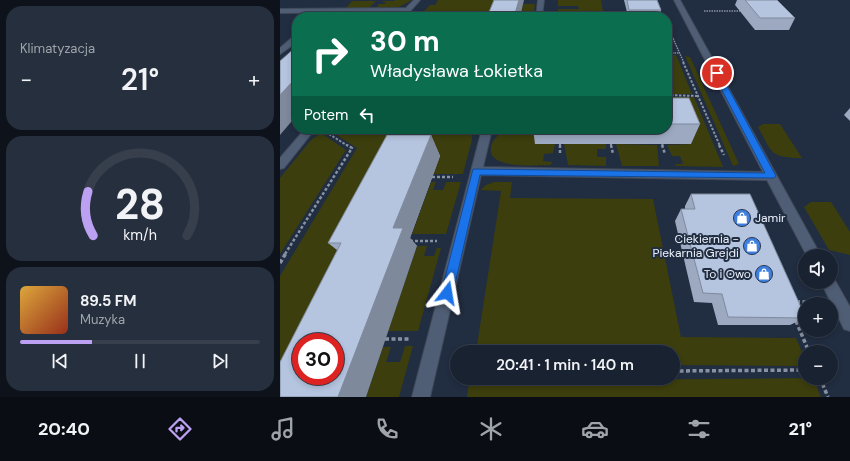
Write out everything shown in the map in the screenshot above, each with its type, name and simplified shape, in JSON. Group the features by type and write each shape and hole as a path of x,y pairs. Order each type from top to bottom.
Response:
{"street":[{"path":"280,11 406,10 416,0"},
{"path":"540,12 541,0"},
{"path":"677,0 810,249"},
{"path":"280,52 292,42"},
{"path":"280,165 306,134"},
{"path":"421,397 486,134"},
{"path":"476,171 771,176"},
{"path":"832,289 850,323"}],"path":[{"path":"672,53 679,53"},
{"path":"672,95 698,96"},
{"path":"280,263 352,148 329,134"},
{"path":"680,371 798,370"},
{"path":"823,385 828,397"}],"shaded area":[{"path":"412,0 399,7 376,8 379,4 386,3 382,1"},
{"path":"438,0 502,0 498,12 423,12 430,5 435,5"},
{"path":"558,0 601,0 603,12 558,12 558,9 579,9 578,6 558,6"},
{"path":"352,1 376,1 369,8 346,8"},
{"path":"523,4 535,4 534,12 521,12"},
{"path":"672,55 676,55 692,94 672,94"},
{"path":"685,56 690,57 739,164 733,166"},
{"path":"672,97 694,97 723,167 676,166 675,164 683,164 680,156 672,156 667,145 691,144 672,124"},
{"path":"763,124 780,124 802,158 783,157 773,152 758,127"},
{"path":"320,134 322,134 346,150 280,254 280,178 311,140"},
{"path":"335,134 472,134 472,140 463,174 433,174 440,156 308,333 292,333 292,385 280,397 280,276 357,148"},
{"path":"499,134 536,134 535,144 555,144 553,153 544,154 543,161 552,162 551,165 514,165 496,160 492,154 491,147"},
{"path":"564,144 606,144 606,149 597,149 597,157 606,157 606,166 568,165"},
{"path":"616,144 657,145 659,166 622,166"},
{"path":"431,182 436,182 433,190 443,190 446,182 461,182 446,234 412,234"},
{"path":"494,182 512,182 510,198 653,199 681,337 796,338 799,345 798,366 680,365 680,345 477,345 501,191 480,190 486,185"},
{"path":"811,202 831,202 850,232 850,255 838,252 838,249 828,249 804,207"},
{"path":"417,246 427,246 424,256 434,256 437,248 441,248 418,331 388,331"},
{"path":"405,346 413,346 399,397 366,397 383,347 391,347 386,362 400,362"},
{"path":"798,378 798,385 816,385 821,397 467,397 468,385 680,385 680,379"}],"building":[{"path":"494,0 519,0 515,12 489,12"},
{"path":"627,0 657,0 661,10 629,10"},
{"path":"745,0 777,0 795,18 760,18"},
{"path":"292,50 292,82 280,95 280,61"},
{"path":"672,98 689,98 700,124 672,124"},
{"path":"387,135 431,135 393,228 403,228 344,381 344,333 295,333 341,243 328,243"},
{"path":"691,194 750,194 798,300 798,318 728,317 722,294 703,293 681,209 695,209"},
{"path":"292,339 292,385 343,385 338,397 280,397 280,362"}],"place":[{"name":"Jamir","path":"742,218"},
{"name":"Ciekiernia - Piekarnia Grejdi","path":"752,246"},
{"name":"To i Owo","path":"764,274"}],"route":[{"path":"447,293 476,171 726,174 771,176 717,73"}]}
